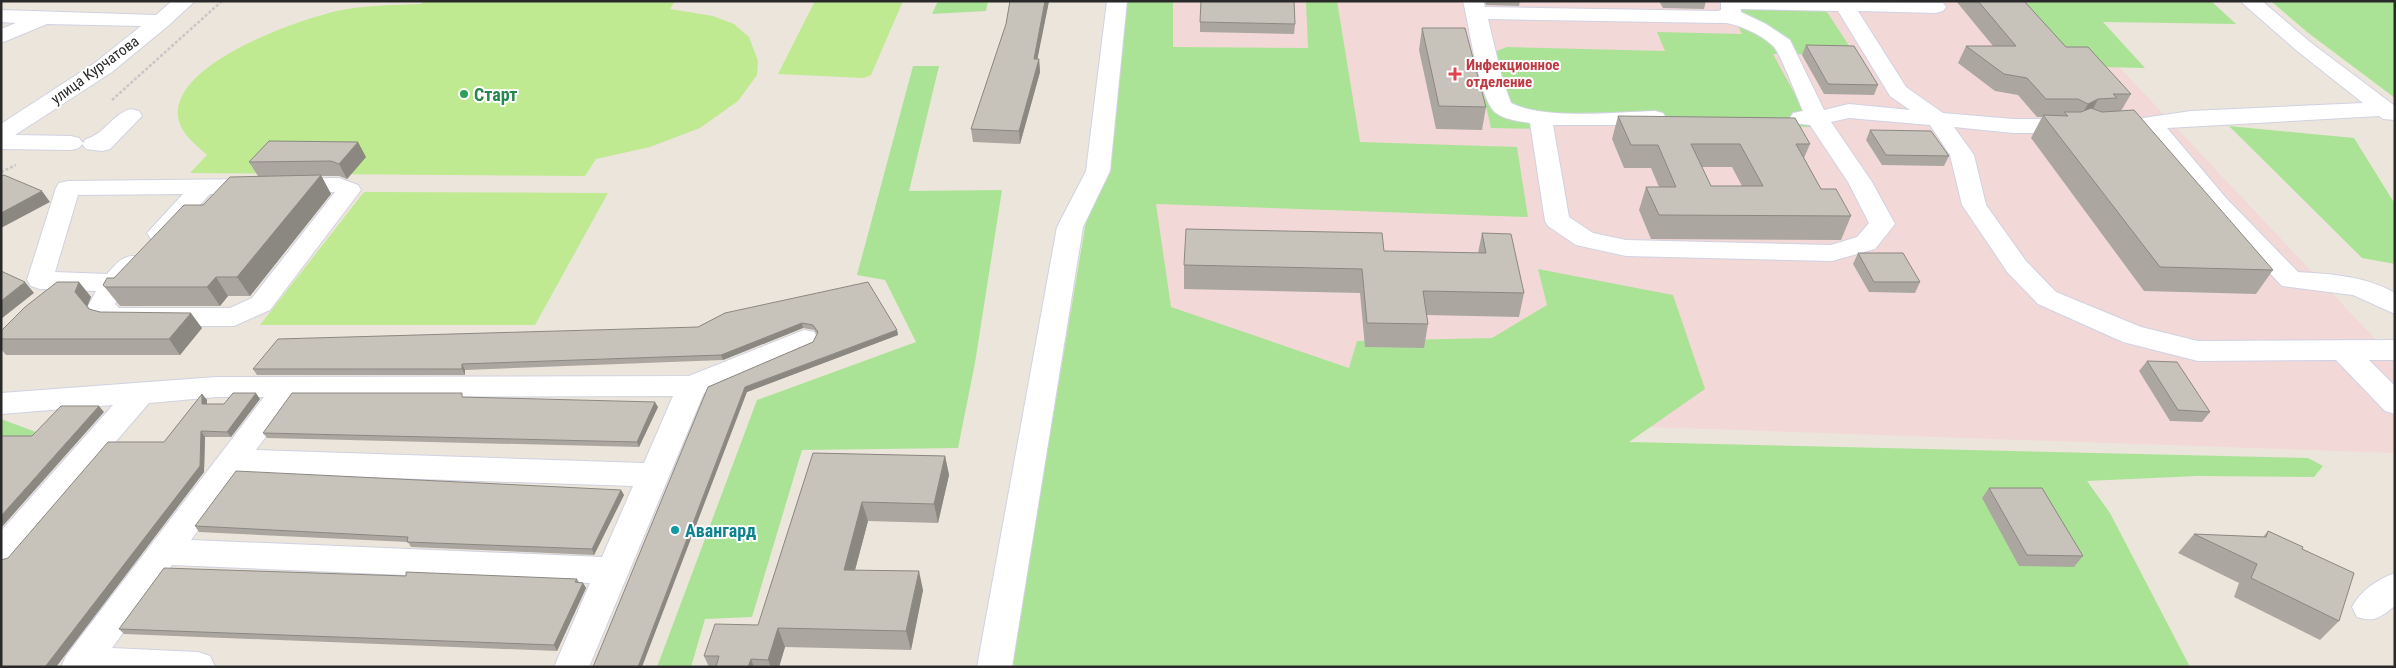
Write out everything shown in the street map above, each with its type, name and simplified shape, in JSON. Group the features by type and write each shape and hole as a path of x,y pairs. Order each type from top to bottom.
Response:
{"street":[{"name":"улица Курчатова","path":"1,134 104,68 185,1"},
{"path":"994,667 1070,227 1098,172 1117,1"},
{"path":"2250,1 2389,113"},
{"path":"1844,5 1898,91 1937,119 1962,155 1974,205 2017,267 2047,298 2133,335 2198,351 2395,350"},
{"path":"1678,118 1540,118 1517,115 1504,108 1493,86 1474,7 1718,17 1731,7 1844,5 1936,7"},
{"path":"1540,118 1557,222 1585,239 1626,248 1832,253 1866,242 1882,224 1860,182 1817,118 1783,44 1731,7"},
{"path":"1,16 162,21"},
{"path":"1,37 48,16"},
{"path":"1777,118 1817,118 1849,111 2013,126 2068,126"},
{"path":"2389,113 2191,118 2143,123 2291,280 2352,284 2380,294 2395,305"},
{"path":"94,144 102,144 131,116"},
{"path":"1,142 71,143"},
{"path":"114,283 40,280 68,188 339,185 349,190 261,304 234,317 112,316 101,306 114,283 203,187"},
{"path":"39,304 69,281"},
{"path":"1,404 216,388 692,386 804,339"},
{"path":"2344,351 2395,404"},
{"path":"571,667 692,386"},
{"path":"80,664 287,387"},
{"path":"1,553 141,393"},
{"path":"232,460 654,475"},
{"path":"164,552 613,571"},
{"path":"2369,607 2395,587"},
{"path":"80,664 198,667"}],"path":[{"path":"112,100 222,1"},
{"path":"1,172 17,164"}],"shaded area":[{"path":"1143,1 2057,1 2395,360 2395,453 1103,408"}],"green space":[{"name":"Старт","path":"424,1 675,1 670,9 713,16 734,24 749,37 758,61 757,75 738,101 700,128 650,147 596,159 585,176 190,173 207,155 182,129 178,117 182,97 195,79 215,62 268,34 319,16 358,8 421,4"},
{"path":"815,1 903,1 871,75 864,78 778,74"},
{"path":"938,1 988,1 986,11 932,14"},
{"path":"1123,1 1173,1 1173,47 1308,48 1306,2 1337,1 1360,142 1517,147 1528,217 1156,204 1171,307 1349,368 1357,341 1492,338 1547,305 1538,269 1673,295 1705,389 1629,442 2308,458 2323,466 2314,477 2197,476 2087,481 2110,513 2190,667 1015,667 1012,661"},
{"path":"1725,1 1820,1 1855,55 1773,54 1813,127 1545,121 1547,129 1491,128 1475,59 1507,47 1665,51 1657,32 1742,34"},
{"path":"2002,1 2211,1 2236,24 2103,22 2145,68 2056,66"},
{"path":"2271,1 2395,1 2395,98 2307,32"},
{"path":"913,66 939,66 909,191 1002,190 975,363 958,448 802,450 752,617 705,619 691,667 657,667 757,400 916,342 885,280 857,275"},
{"path":"2229,126 2354,138 2395,204 2395,264 2362,258"},
{"path":"364,192 608,193 535,325 260,325"},
{"path":"1,419 36,432 1,470"}],"building":[{"path":"1010,1 1045,1 1034,59 1039,59 1019,131 971,129 1006,24"},
{"path":"1201,1 1294,1 1295,24 1200,22"},
{"path":"1978,1 2024,1 2066,47 2088,47 2131,94 2113,94 2117,98 2098,99 2088,104 2078,99 2046,99 2027,78 2004,74 1966,46 2016,46"},
{"path":"1422,28 1465,28 1486,107 1439,106"},
{"path":"1806,45 1854,46 1878,85 1828,84"},
{"path":"2091,108 2102,112 2134,110 2273,270 2160,267 2043,115 2068,116 2064,112 2081,112"},
{"path":"1618,116 1795,118 1810,144 1796,144 1821,189 1836,189 1851,216 1659,215 1646,187 1676,187 1658,145 1631,145","holes":["1691,144 1740,144 1763,186 1711,186"]},
{"path":"1870,130 1931,131 1949,156 1886,155"},
{"path":"269,141 358,142 339,164 331,161 249,162"},
{"path":"4,175 42,191 1,213 1,176"},
{"path":"321,175 237,277 216,277 207,287 105,287 103,285 107,278 114,278 184,205 203,205 230,177"},
{"path":"1186,229 1382,233 1384,251 1486,253 1482,233 1511,234 1524,293 1423,291 1428,324 1367,323 1362,269 1184,265"},
{"path":"1858,253 1903,253 1920,282 1874,282"},
{"path":"1,271 25,282 1,301"},
{"path":"57,282 79,282 75,292 89,309 100,312 191,313 169,339 1,339 1,331 25,307"},
{"name":"Авангард","path":"868,282 897,330 745,387 638,667 593,667 708,387 813,342 818,332 813,325 802,323 721,355 462,364 462,369 253,369 278,339 698,327 725,313"},
{"path":"2147,361 2177,362 2210,412 2178,410"},
{"path":"233,393 256,393 227,432 201,431 200,466 45,667 1,667 1,560 8,558 108,442 164,442 202,394 202,404 224,404"},
{"path":"292,393 462,393 462,397 655,402 637,442 263,433"},
{"path":"61,406 99,406 1,516 1,436 32,436"},
{"path":"813,453 945,456 934,504 862,502 844,570 919,571 906,631 778,628 768,660 751,659 748,667 716,667 719,656 704,656 715,624 758,625"},
{"path":"236,471 621,490 592,549 407,542 408,537 195,526"},
{"path":"1989,488 2042,488 2083,556 2027,555"},
{"path":"2268,531 2354,573 2339,621 2251,578 2257,564 2194,534 2266,537"},
{"path":"164,568 406,576 406,572 577,579 575,582 583,583 554,645 119,629"}],"place":[{"name":"Инфекционное отделение","path":"1455,74"},
{"name":"Старт","path":"464,94"},
{"name":"Авангард","path":"675,530"}]}
